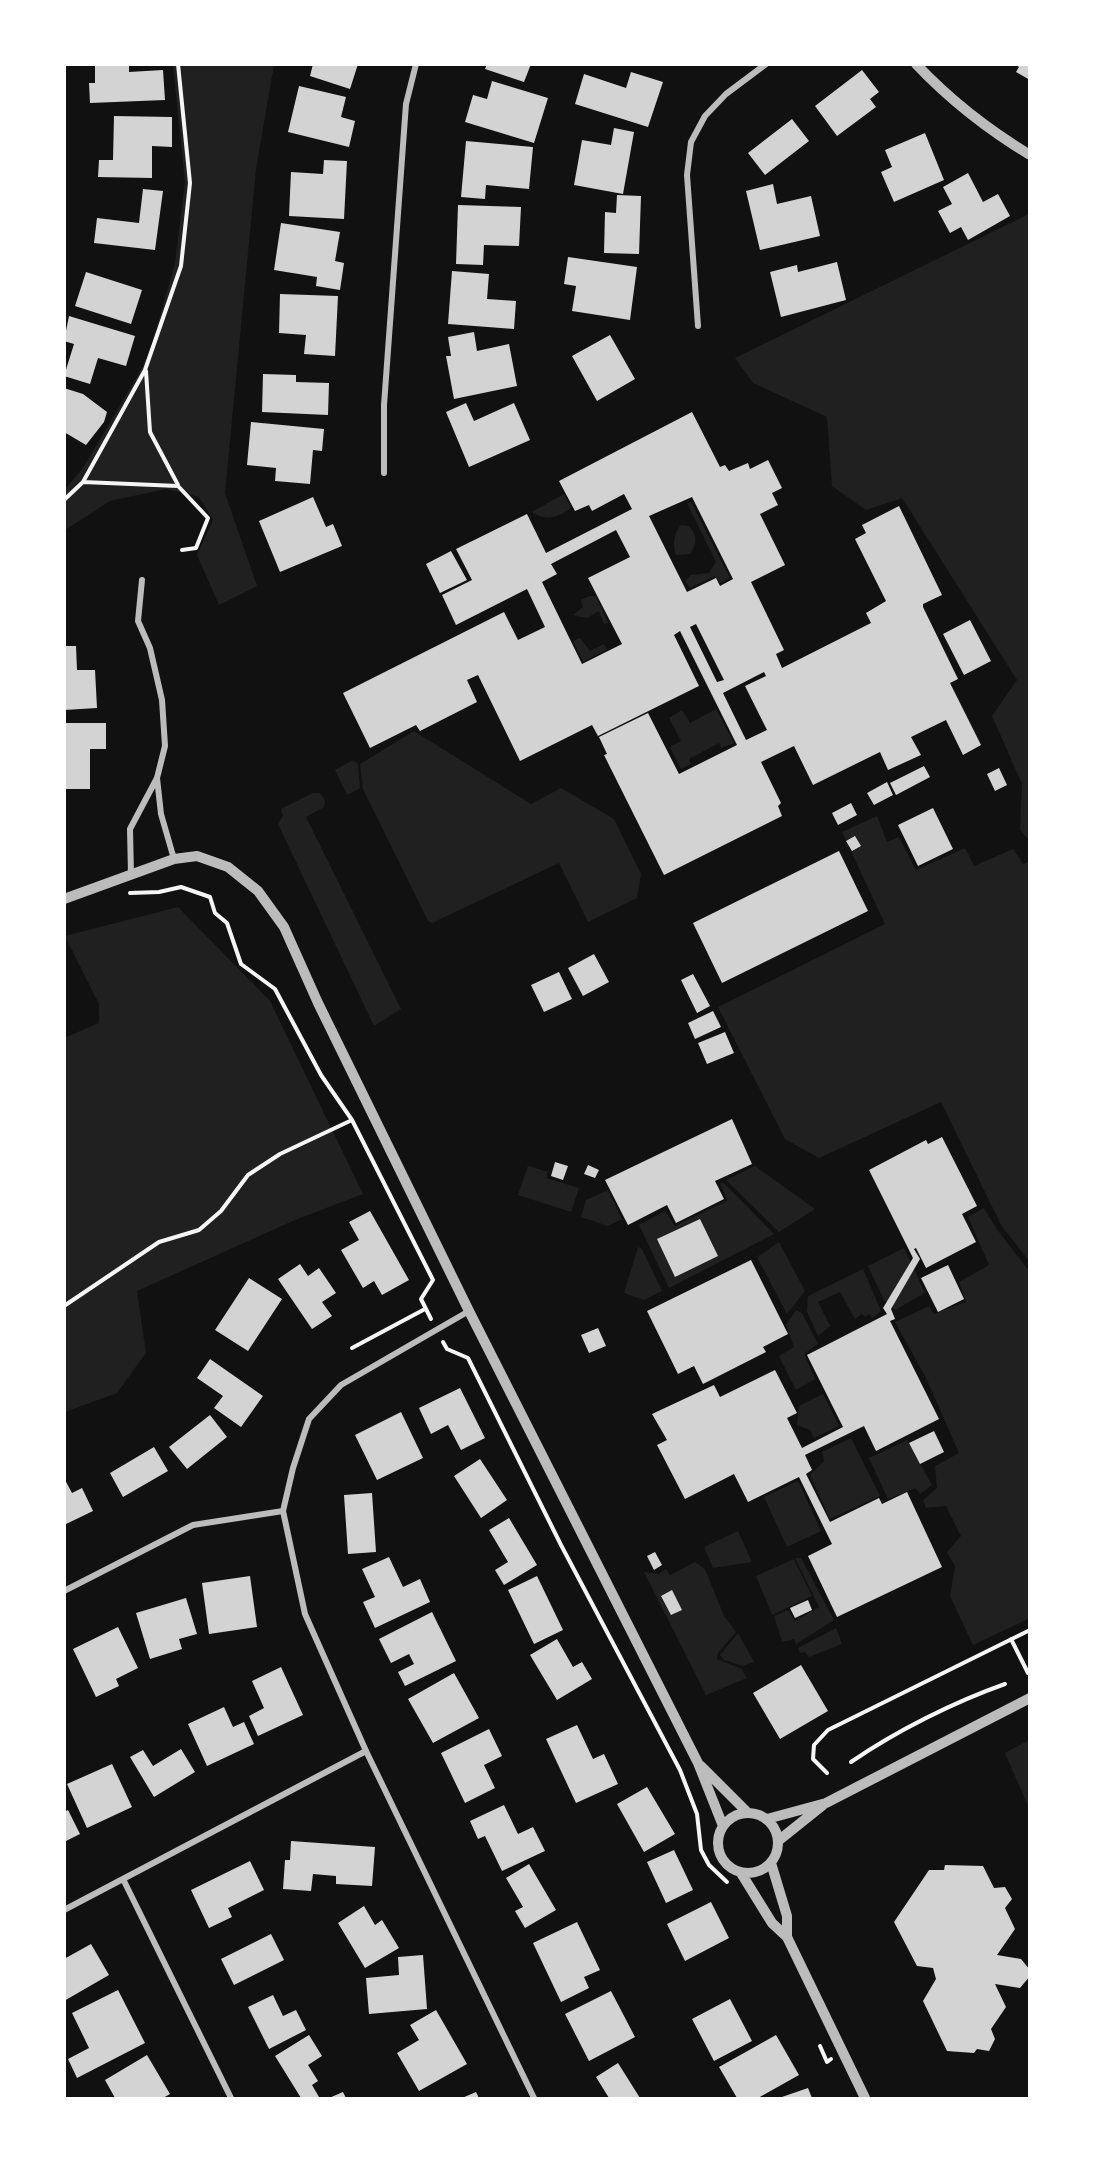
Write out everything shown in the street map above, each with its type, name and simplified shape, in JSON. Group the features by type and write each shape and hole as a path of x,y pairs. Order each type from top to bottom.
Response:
{"street":[{"path":"384,473 384,405 406,104 416,64"},
{"path":"698,326 687,175 691,142 705,116 726,93 766,64"},
{"path":"916,64 945,95 1001,138 1029,155"},
{"path":"131,875 130,829 157,778 165,746 162,700 150,648 138,621 142,580"},
{"path":"157,778 161,814 174,859"},
{"path":"64,899 174,859 197,856 228,867 258,891 284,927 469,1311 698,1763 723,1826"},
{"path":"469,1311 342,1385 309,1419 292,1468 283,1511 305,1614 366,1751 534,2098"},
{"path":"64,1591 193,1525 283,1511"},
{"path":"778,1841 826,1803 1029,1698"},
{"path":"64,1910 366,1751"},
{"path":"698,1763 747,1813 767,1819 826,1803"},
{"path":"747,1813 729,1819 723,1826 717,1845 719,1855 724,1863 741,1873 772,1923 788,1937"},
{"path":"767,1819 777,1833 778,1841 771,1863 787,1916 788,1937 865,2098"},
{"path":"741,1873 758,1872 771,1863"},
{"path":"123,1879 231,2098"}],"path":[{"path":"64,500 83,482 146,370 181,266 190,183 178,64"},
{"path":"146,370 150,432 178,486 208,518 196,548 182,550"},
{"path":"83,482 178,486"},
{"path":"124,894 159,892 181,887 210,897 215,913 227,923 241,964 275,989 321,1075 352,1120 433,1280 421,1299 436,1330 447,1349 468,1358 561,1545 680,1770 697,1815 701,1850 709,1865 732,1886"},
{"path":"64,1306 159,1242 199,1230 221,1211 248,1175 280,1154 352,1120"},
{"path":"352,1347 425,1308"},
{"path":"827,1773 813,1758 814,1745 828,1730 1029,1630"},
{"path":"1011,1639 1028,1673"},
{"path":"851,1762 872,1747 1005,1684"},
{"path":"818,2042 827,2062 842,2052"}],"shaded area":[{"path":"173,65 274,65 256,169 225,493 257,586 219,605 197,555 213,520 199,497 166,489 110,501 65,530 65,489 83,468 142,368 152,344 175,263 185,182"},
{"path":"1029,214 1029,840 1020,830 1022,784 992,716 1017,680 902,498 866,510 832,486 827,417 753,383 735,358"},
{"path":"564,494 571,508 562,514 548,518 532,512"},
{"path":"691,502 730,578 721,583 715,576 690,588 685,581 691,575 709,573 716,562 687,503"},
{"path":"681,525 692,529 695,543 690,554 676,555 674,539"},
{"path":"596,596 608,623 604,624 599,611 587,618 573,615 583,607 581,600"},
{"path":"580,638 590,651 604,644 607,649 583,662 573,641"},
{"path":"716,709 734,743 721,748 719,743 689,759 691,764 681,769 670,747 681,741 669,718 682,710 690,723"},
{"path":"414,731 531,804 561,788 614,819 641,874 637,898 588,922 559,863 432,923 428,921 363,789 360,764"},
{"path":"351,761 358,763 360,788 347,795 335,770"},
{"path":"313,793 320,793 325,800 324,807 306,817 401,1009 374,1026 278,824 283,816 281,809"},
{"path":"877,816 887,842 899,837 916,870 965,848 974,866 1013,849 1023,864 1029,862 1029,1261 1001,1225 941,1102 819,1158 785,1139 718,1007 885,924 842,832"},
{"path":"178,907 270,1001 363,1194 295,1220 137,1291 146,1353 117,1393 65,1412 64,1038 99,1023 99,1004 65,936"},
{"path":"528,1166 548,1172 546,1178 579,1188 571,1212 518,1195"},
{"path":"755,1166 815,1209 779,1232 726,1180"},
{"path":"720,1183 724,1183 774,1234 669,1288 639,1225 665,1211 675,1226 727,1201"},
{"path":"608,1190 622,1219 608,1226 581,1217 586,1200"},
{"path":"984,1208 996,1228 1029,1271 1030,1618 973,1645 950,1596 955,1566 947,1552 961,1536 946,1506 926,1508 923,1500 937,1488 935,1466 959,1453 926,1378 895,1322 929,1306 934,1314 966,1302 959,1282 989,1265 968,1217"},
{"path":"779,1242 805,1291 787,1314 757,1257"},
{"path":"638,1247 642,1249 662,1291 644,1300 624,1293"},
{"path":"904,1248 925,1293 895,1310 884,1300 868,1266"},
{"path":"863,1269 881,1311 872,1318 869,1314 865,1317 862,1314 855,1319 840,1292 818,1302 830,1326 818,1336 807,1312 808,1296"},
{"path":"796,1310 802,1313 818,1344 804,1354 815,1379 796,1390 779,1356 794,1347 786,1325"},
{"path":"823,1394 839,1426 814,1438 810,1430 797,1425 799,1406"},
{"path":"851,1438 880,1496 830,1519 810,1475 824,1461 822,1452"},
{"path":"907,1440 932,1485 920,1494 916,1488 888,1499 869,1458"},
{"path":"798,1481 821,1531 787,1547 764,1497"},
{"path":"738,1531 752,1562 713,1568 704,1547"},
{"path":"795,1558 801,1558 834,1620 796,1644 794,1639 782,1642 774,1616 788,1610 795,1621 819,1607"},
{"path":"794,1559 812,1596 772,1615 756,1576"},
{"path":"695,1562 705,1569 724,1616 736,1632 718,1653 717,1659 742,1669 747,1678 706,1695 644,1572 659,1574 666,1569 670,1575"},
{"path":"836,1628 842,1644 809,1657 805,1652 800,1653 798,1648"},
{"path":"738,1633 754,1662 743,1666 724,1660 720,1655"},
{"path":"1029,1740 1029,1808 1005,1753"}],"building":[{"path":"95,64 129,64 129,72 163,70 165,100 90,103 89,83 95,83"},
{"path":"313,64 358,64 350,89 310,76"},
{"path":"487,64 531,64 524,82 485,69"},
{"path":"1014,64 1030,64 1030,80 1016,72 1019,67"},
{"path":"862,70 879,92 870,99 876,107 837,136 815,106"},
{"path":"631,72 663,82 648,127 575,104 584,74 626,88"},
{"path":"492,81 548,98 534,143 465,122 473,95 487,99"},
{"path":"299,86 346,97 341,117 355,121 349,147 288,132"},
{"path":"114,116 172,117 172,147 152,146 152,178 98,177 99,160 113,160"},
{"path":"792,119 809,141 765,175 748,153"},
{"path":"614,128 634,132 623,194 574,185 582,140 611,145"},
{"path":"925,133 944,180 894,202 881,172 892,167 885,150"},
{"path":"466,141 533,147 529,189 486,185 485,199 461,197"},
{"path":"324,160 347,161 344,219 289,216 291,172 323,174"},
{"path":"968,173 983,202 998,194 1010,216 968,240 961,227 950,233 938,211 952,204 943,187"},
{"path":"773,184 777,204 811,196 820,236 760,250 746,191"},
{"path":"143,189 163,191 155,250 94,243 97,218 139,223"},
{"path":"617,195 641,196 639,254 604,253 605,212 616,213"},
{"path":"458,205 521,207 519,246 484,245 483,265 456,264"},
{"path":"281,223 340,232 335,261 344,263 340,290 316,286 317,277 274,270"},
{"path":"568,257 637,267 630,320 572,311 576,286 564,284"},
{"path":"837,262 846,300 781,317 770,272 797,265 798,272"},
{"path":"452,271 489,274 487,299 516,301 514,329 448,324"},
{"path":"86,272 142,290 131,324 75,306"},
{"path":"280,294 338,296 335,356 304,354 306,335 279,333"},
{"path":"69,316 135,336 126,366 98,358 90,384 64,376 74,344 64,341"},
{"path":"474,332 477,351 509,344 517,386 454,399 446,356 451,356 448,337"},
{"path":"610,335 635,379 597,401 572,356"},
{"path":"263,374 296,375 296,382 329,383 328,415 262,412"},
{"path":"64,388 83,394 107,412 104,422 86,445 64,432"},
{"path":"466,403 474,421 514,403 530,440 469,467 446,412"},
{"path":"692,412 720,467 725,465 729,471 748,463 750,469 768,460 782,488 772,493 778,505 760,514 785,565 751,582 784,650 776,654 782,668 871,623 866,613 886,601 855,539 866,533 862,525 899,506 942,595 923,604 923,607 958,679 950,683 981,745 963,755 946,720 911,737 921,755 888,770 880,752 813,785 794,746 761,762 781,803 778,806 782,816 664,875 604,755 607,754 599,737 648,713 679,774 737,745 680,631 674,635 699,686 598,736 592,725 520,761 478,675 467,680 477,702 420,731 416,725 370,748 343,693 504,612 518,640 545,627 527,589 456,625 442,595 472,580 456,549 527,514 546,553 632,509 624,494 592,511 589,505 575,511 559,481","holes":["692,497 733,579 720,586 716,578 687,592 649,516","616,530 630,557 588,578 622,644 582,664 542,582 557,574 551,564","696,624 724,680 717,682 690,627","764,672 766,676 745,686 767,730 746,740 723,693"]},
{"path":"251,422 324,429 322,451 313,450 310,484 275,481 276,468 247,465"},
{"path":"313,497 326,527 333,524 342,546 280,572 259,521"},
{"path":"451,551 467,580 440,593 426,564"},
{"path":"970,620 991,661 964,675 943,634"},
{"path":"64,646 76,646 77,670 95,670 97,708 64,710"},
{"path":"64,723 106,723 106,749 90,749 90,789 64,789"},
{"path":"924,766 930,777 896,795 890,783"},
{"path":"999,768 1007,785 995,791 987,774"},
{"path":"887,782 893,795 874,805 867,793"},
{"path":"851,803 857,815 838,825 832,813"},
{"path":"933,808 953,849 918,866 898,825"},
{"path":"855,836 861,846 852,851 846,841"},
{"path":"839,851 868,911 722,983 693,923"},
{"path":"594,954 609,982 583,996 568,968"},
{"path":"559,972 572,999 544,1012 531,985"},
{"path":"693,974 710,1006 697,1013 681,980"},
{"path":"713,1011 721,1027 695,1039 688,1023"},
{"path":"725,1032 734,1053 707,1064 698,1043"},
{"path":"732,1119 752,1164 715,1181 724,1199 676,1223 667,1205 628,1225 605,1180"},
{"path":"942,1137 977,1206 962,1214 976,1242 926,1268 916,1248 914,1249 920,1259 891,1309 895,1319 890,1321 939,1419 876,1451 864,1426 805,1455 812,1470 806,1474 830,1522 879,1498 882,1504 907,1492 942,1567 837,1617 808,1556 832,1544 799,1477 748,1502 734,1474 685,1499 657,1445 667,1440 652,1414 714,1385 720,1397 775,1370 797,1413 787,1418 802,1448 843,1427 807,1355 887,1314 883,1308 913,1258 869,1170 926,1140 928,1144"},
{"path":"555,1162 568,1166 563,1180 551,1176"},
{"path":"588,1165 599,1170 595,1178 584,1174"},
{"path":"370,1211 409,1280 382,1295 374,1281 363,1288 341,1250 359,1240 349,1222"},
{"path":"700,1219 718,1256 675,1277 657,1239"},
{"path":"751,1260 788,1334 763,1347 766,1352 703,1384 694,1366 678,1374 647,1311"},
{"path":"300,1264 308,1276 319,1268 336,1293 322,1302 332,1316 312,1329 278,1279"},
{"path":"948,1265 964,1299 938,1312 921,1278"},
{"path":"249,1278 282,1299 248,1351 215,1330"},
{"path":"598,1328 606,1346 589,1353 581,1335"},
{"path":"210,1359 263,1396 241,1427 214,1408 223,1396 197,1378"},
{"path":"460,1388 485,1438 461,1450 448,1425 431,1434 419,1408"},
{"path":"401,1412 423,1458 377,1480 355,1435"},
{"path":"210,1415 227,1437 187,1469 169,1447"},
{"path":"934,1431 944,1452 920,1464 909,1443"},
{"path":"154,1447 168,1471 123,1497 110,1473"},
{"path":"480,1459 507,1500 481,1518 454,1476"},
{"path":"64,1478 72,1493 82,1488 93,1511 64,1525"},
{"path":"372,1493 376,1552 348,1554 344,1495"},
{"path":"509,1518 537,1565 504,1585 495,1570 508,1562 489,1530"},
{"path":"655,1552 662,1565 654,1570 647,1556"},
{"path":"389,1557 403,1587 420,1579 430,1602 375,1628 363,1602 375,1597 362,1569"},
{"path":"250,1576 257,1627 209,1634 202,1583"},
{"path":"537,1576 563,1630 534,1644 508,1590"},
{"path":"672,1590 682,1610 671,1615 661,1596"},
{"path":"186,1598 197,1634 179,1639 182,1649 150,1659 136,1613"},
{"path":"808,1600 812,1610 795,1618 790,1608"},
{"path":"432,1612 456,1661 405,1686 398,1672 414,1664 409,1654 391,1663 379,1639"},
{"path":"118,1627 138,1668 116,1679 119,1686 96,1697 73,1649"},
{"path":"557,1639 573,1667 582,1662 592,1679 557,1700 530,1655"},
{"path":"801,1665 828,1711 780,1739 753,1693"},
{"path":"281,1667 303,1715 258,1736 249,1716 264,1708 252,1681"},
{"path":"454,1673 479,1718 433,1743 408,1699"},
{"path":"224,1707 233,1727 244,1722 254,1744 207,1766 188,1724"},
{"path":"577,1725 593,1759 604,1754 618,1784 576,1803 546,1739"},
{"path":"489,1729 502,1756 484,1765 495,1788 465,1803 441,1753"},
{"path":"181,1749 195,1772 154,1797 130,1757 143,1750 153,1766"},
{"path":"112,1764 132,1807 87,1828 67,1784"},
{"path":"647,1787 675,1834 644,1852 617,1804"},
{"path":"504,1805 518,1834 533,1827 545,1851 502,1871 485,1836 478,1839 470,1821"},
{"path":"68,1810 80,1834 64,1842 64,1812"},
{"path":"291,1841 375,1847 372,1886 336,1884 336,1876 313,1874 311,1891 283,1889 285,1860 290,1860"},
{"path":"674,1850 693,1890 666,1903 647,1862"},
{"path":"250,1861 264,1890 228,1908 232,1917 209,1928 191,1890"},
{"path":"529,1864 556,1910 525,1928 515,1911 523,1907 506,1878"},
{"path":"945,1865 983,1866 994,1888 1005,1887 1012,1899 1005,1908 1015,1929 997,1955 1021,1959 1030,1970 1030,1976 1020,1988 995,1984 1006,2007 991,2029 995,2039 989,2051 977,2049 974,2053 947,2051 923,2001 936,1979 933,1968 917,1966 894,1922 929,1870 944,1870"},
{"path":"711,1902 729,1938 685,1961 667,1924"},
{"path":"364,1906 375,1925 382,1920 399,1948 365,1968 338,1923"},
{"path":"577,1922 600,1970 584,1977 589,1988 561,2002 533,1943"},
{"path":"271,1934 284,1960 234,1985 221,1959"},
{"path":"91,1944 109,1975 64,2001 64,1959"},
{"path":"423,1955 427,2009 369,2014 366,1978 399,1975 398,1957"},
{"path":"118,1990 145,2043 77,2078 68,2059 89,2048 72,2013"},
{"path":"611,1991 635,2037 589,2061 565,2014"},
{"path":"273,1995 283,2016 296,2010 306,2030 269,2049 248,2007"},
{"path":"730,1999 752,2041 714,2061 692,2019"},
{"path":"436,2010 467,2064 419,2091 397,2053 419,2040 410,2025"},
{"path":"309,2035 322,2056 308,2065 318,2081 312,2085 319,2097 301,2098 275,2056"},
{"path":"776,2035 799,2075 758,2098 737,2098 719,2067"},
{"path":"147,2055 170,2094 163,2098 115,2098 105,2080"},
{"path":"618,2063 640,2098 609,2098 596,2077"},
{"path":"808,2088 812,2098 779,2098"},
{"path":"343,2092 346,2098 329,2098"},
{"path":"476,2092 479,2098 462,2098"}]}
